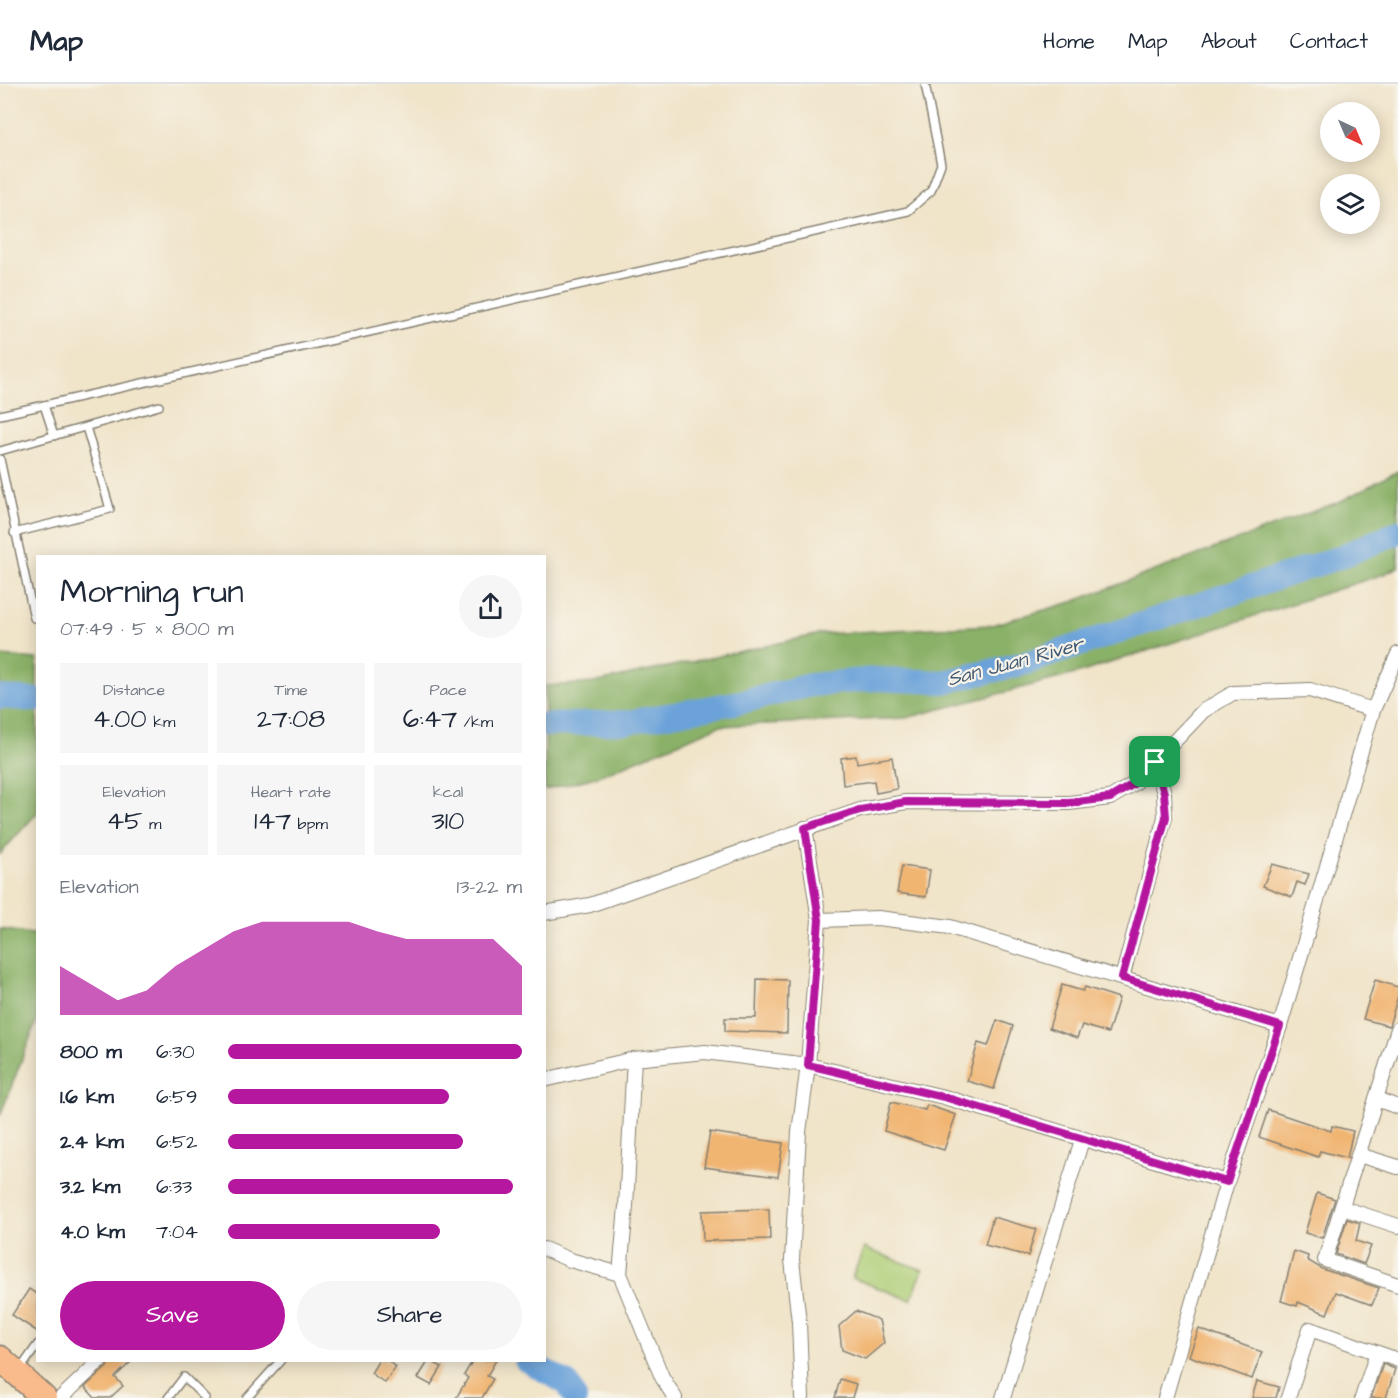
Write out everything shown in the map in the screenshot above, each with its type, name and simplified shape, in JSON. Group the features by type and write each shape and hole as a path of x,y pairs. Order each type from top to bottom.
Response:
{"highway":[{"path":"9,1365 44,1398"}],"street":[{"path":"1165,1398 1227,1182 1280,1026 1373,710 1398,654"},
{"path":"546,913 590,905 860,810 906,802 1069,803 1110,798 1135,783 1203,711 1233,693 1310,690 1373,710"},
{"path":"1122,978 1166,817 1164,793 1155,762"},
{"path":"802,1398 799,1322 792,1260 799,1132 808,1065 819,920 805,828"},
{"path":"819,920 878,918 950,927 1280,1026"},
{"path":"1398,1029 1396,1045 1376,1099 1343,1208 1324,1260 1398,1285"},
{"path":"546,1080 634,1059 705,1052 808,1065 944,1097 1227,1182"},
{"path":"634,1059 620,1274 663,1377 675,1398"},
{"path":"1376,1099 1398,1107"},
{"path":"1003,1398 1082,1140"},
{"path":"1359,1155 1398,1167"},
{"path":"1343,1208 1398,1226"},
{"path":"546,1250 570,1260 620,1274"},
{"path":"1288,1398 1310,1329 1398,1360"},
{"path":"1362,1398 1377,1353"},
{"path":"61,1398 99,1362"}],"lane":[{"path":"0,414 908,211 931,190 941,164 925,84"},
{"path":"44,405 54,436"},
{"path":"0,451 159,406"},
{"path":"14,533 110,509 86,427"},
{"path":"0,459 34,618"},
{"path":"9,1365 36,1345"},
{"path":"247,1398 279,1362"},
{"path":"168,1398 184,1377 206,1398"}],"green space":[{"path":"1398,471 1398,567 1384,574 1079,673 906,718 719,726 596,777 546,790 546,686 593,683 820,634 992,625 1072,602 1341,501"},
{"path":"0,656 36,659 36,814 0,854"},
{"path":"0,929 36,935 36,1023 0,1116"},
{"path":"864,1248 923,1270 911,1300 852,1278"}],"building":[{"path":"856,756 857,763 892,757 897,789 876,793 874,781 843,785 841,758"},
{"path":"1272,864 1309,874 1305,885 1297,882 1292,897 1263,886"},
{"path":"902,866 930,870 926,897 897,893"},
{"path":"757,979 788,980 787,1033 725,1031 725,1018 756,1018"},
{"path":"1375,980 1398,987 1398,996 1389,1026 1363,1019"},
{"path":"1062,985 1083,991 1085,987 1119,998 1108,1033 1082,1025 1077,1038 1049,1028"},
{"path":"997,1020 1013,1026 994,1089 967,1081 978,1043 988,1046"},
{"path":"891,1102 925,1110 927,1105 956,1115 944,1150 884,1131"},
{"path":"1268,1110 1331,1131 1332,1126 1353,1131 1347,1158 1320,1151 1318,1157 1259,1137"},
{"path":"710,1132 783,1143 778,1177 704,1167"},
{"path":"1317,1193 1335,1199 1322,1238 1305,1233"},
{"path":"769,1209 770,1239 703,1241 702,1211"},
{"path":"993,1217 1036,1229 1028,1256 985,1245"},
{"path":"1347,1219 1360,1223 1356,1241 1371,1246 1364,1264 1336,1254"},
{"path":"1294,1251 1308,1256 1307,1260 1322,1269 1379,1288 1372,1305 1336,1292 1327,1314 1298,1302 1297,1306 1281,1301"},
{"path":"29,1289 36,1294 36,1331 12,1315"},
{"path":"856,1311 879,1320 884,1343 865,1359 842,1350 839,1326"},
{"path":"1199,1329 1262,1352 1252,1379 1189,1356"},
{"path":"109,1362 131,1362 115,1377 123,1386 110,1398 95,1398 85,1387 107,1367"},
{"path":"378,1362 390,1362 396,1367 385,1383 371,1373"},
{"path":"428,1362 442,1367 431,1385 418,1378"},
{"path":"472,1362 495,1362 487,1376 493,1379 482,1398 456,1398 468,1378 464,1375"},
{"path":"1383,1364 1395,1369 1386,1398 1371,1398"},
{"path":"840,1379 856,1384 852,1398 835,1398"},
{"path":"1257,1381 1279,1387 1276,1398 1252,1398"}],"waterway":[{"name":"San Juan River","path":"546,725 628,722 740,702 811,685 875,679 943,682 1026,663 1340,557 1398,532"},
{"name":"San Juan River","path":"0,697 36,700"},
{"path":"530,1362 568,1384 575,1398"}],"route":[{"path":"1155,762 1164,793 1166,817 1122,978 1280,1026 1227,1182 944,1097 808,1065 819,920 805,828 860,810 906,802 1069,803 1110,798 1135,783 1155,762"}]}
